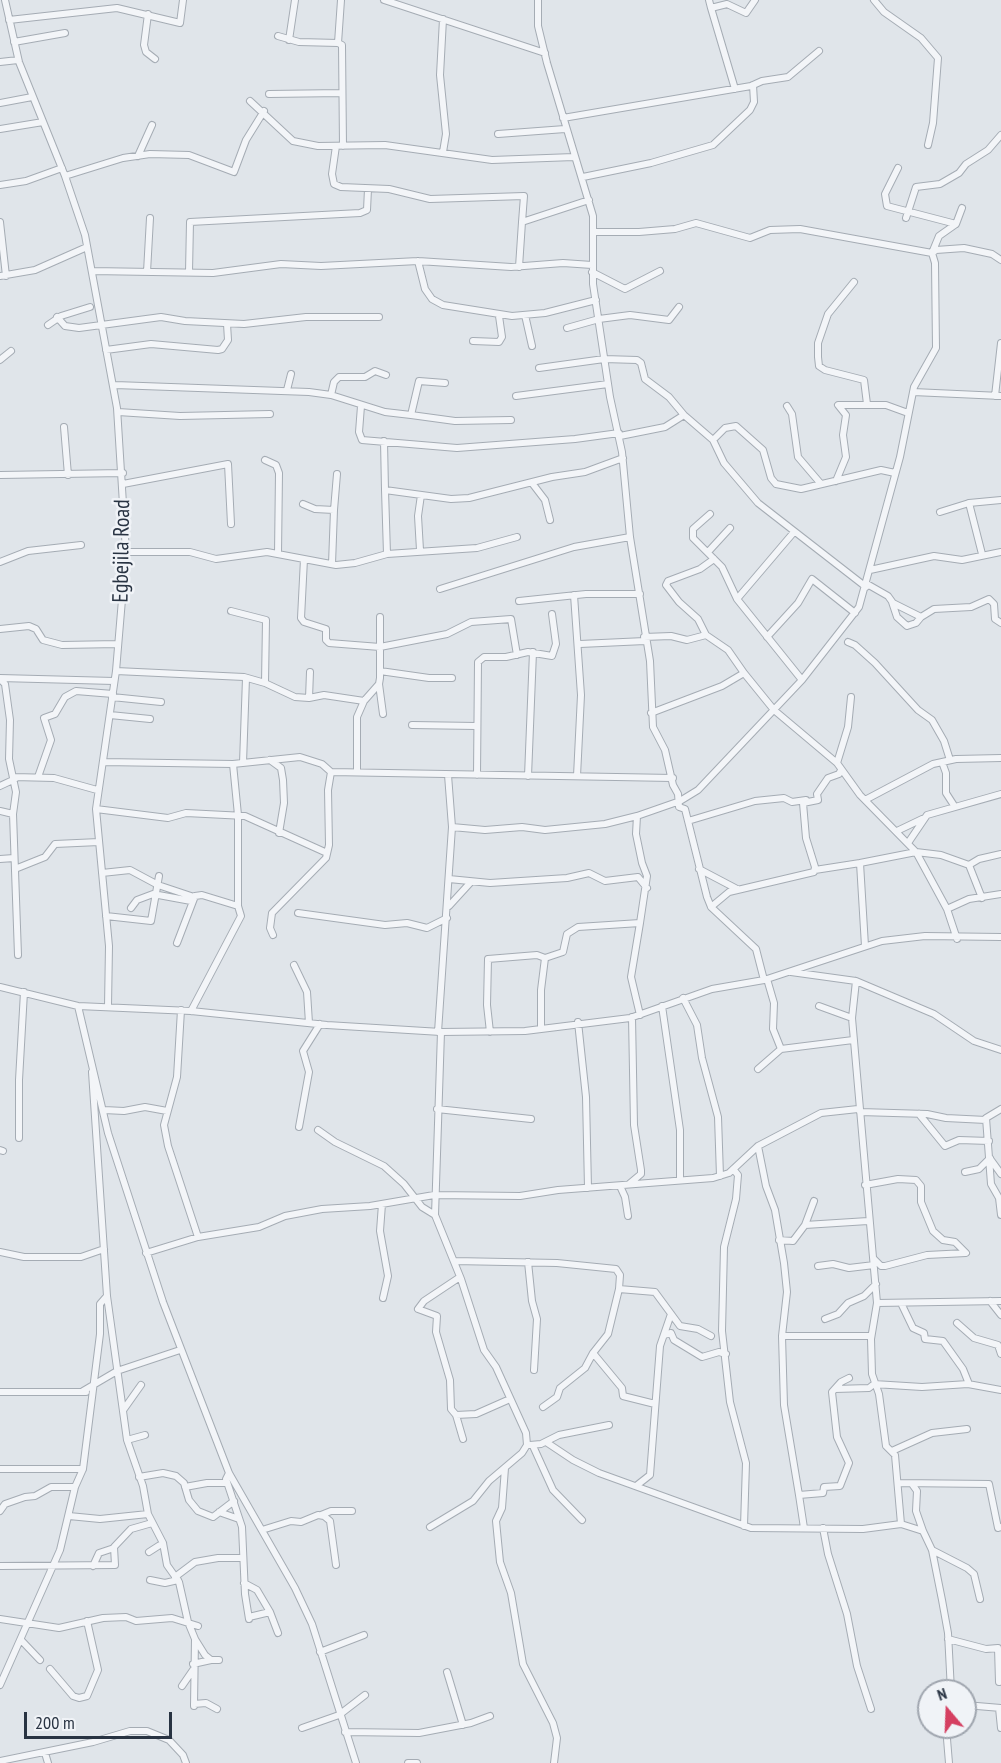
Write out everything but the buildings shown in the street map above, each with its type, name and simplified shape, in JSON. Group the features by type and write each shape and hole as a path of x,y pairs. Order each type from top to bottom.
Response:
{"street":[{"path":"0,2 6,0"},
{"name":"Egbejila Road","path":"6,0 18,60 65,176 87,247 106,350 115,385 118,412 126,552 116,671 96,809 109,959 108,1006"},
{"path":"9,20 117,8 180,23 183,0"},
{"path":"290,39 294,0"},
{"path":"338,43 341,0"},
{"path":"384,0 545,53"},
{"path":"538,0 538,26 574,157 583,177 589,200 593,232 592,269 608,384 620,435 630,537 650,660 653,727 665,750 680,801 679,807 685,809 698,868 711,907 756,949 774,1003 773,1029 781,1049"},
{"path":"709,0 735,89"},
{"path":"711,8 727,4 746,13 755,0"},
{"path":"874,0 884,12 921,38 938,58 933,123 928,145"},
{"path":"148,14 144,45 146,52 155,59"},
{"path":"443,19 440,75 446,134 443,152"},
{"path":"14,42 66,33"},
{"path":"278,36 309,43 342,45 339,146 332,174 334,184 341,187 389,189 430,199 524,196 519,267"},
{"path":"563,118 735,89 788,77 819,51"},
{"path":"0,62 18,60"},
{"path":"583,177 651,164 713,145 750,110 754,102 753,85"},
{"path":"269,94 342,93"},
{"path":"0,103 32,97"},
{"path":"250,101 264,111 282,133 294,141 318,146 385,145 492,160 574,157"},
{"path":"65,176 138,156 189,155 234,172 246,140 264,111"},
{"path":"0,129 43,122"},
{"path":"138,156 152,125"},
{"path":"498,134 566,129"},
{"path":"907,214 916,187 940,184 959,173 966,164 988,150 1001,135"},
{"path":"0,185 32,179 62,168"},
{"path":"898,168 895,179 887,189 885,202 887,206 907,214 957,224"},
{"path":"189,272 190,222 360,213 367,210 368,189"},
{"path":"522,222 589,200"},
{"path":"452,827 485,830 522,826 545,830 605,824 680,801 698,790 802,680 855,613 866,585 913,392 936,348 935,263 932,253 939,236 957,224 962,208"},
{"path":"147,272 150,218"},
{"path":"0,222 3,276 35,270 87,247"},
{"path":"593,232 675,229 696,223 750,238 770,231 800,229 932,253 936,250 964,248 992,254 1001,260"},
{"path":"418,261 425,289 432,299 443,305 499,316 525,315 596,300"},
{"path":"92,271 213,273 281,264 352,265 418,261 519,267 563,264 592,269 625,289 660,271"},
{"path":"854,282 828,314 818,343 818,357 819,366 825,370 864,380 867,404"},
{"path":"48,325 57,317 90,307"},
{"path":"567,328 599,319 630,315 669,320 679,307"},
{"path":"525,315 532,346"},
{"path":"57,317 68,327 82,328 161,317 226,324 306,316 379,317"},
{"path":"473,340 500,342 502,337 499,316"},
{"path":"106,350 151,344 218,350 222,349 228,340 226,324"},
{"path":"913,392 998,396 1001,334"},
{"path":"0,360 11,351"},
{"path":"539,368 604,359 637,360 641,363 645,379 669,397 684,415 713,440 724,463 758,503 866,585 921,617"},
{"path":"331,395 334,382 339,376 360,378 375,371 386,375"},
{"path":"287,390 291,374"},
{"path":"411,415 418,381 445,383"},
{"path":"516,396 608,384"},
{"path":"115,385 287,390 331,395 361,405 455,421 511,420"},
{"path":"361,405 360,437 362,440 457,448 620,435 665,427 684,415"},
{"path":"836,481 846,457 843,435 846,415 838,405 886,405 908,413"},
{"path":"787,406 792,414 798,457 821,484"},
{"path":"118,412 180,416 270,414"},
{"path":"713,440 725,428 736,426 763,450 771,478 776,484 801,489 881,470 895,473"},
{"path":"64,427 68,475"},
{"path":"384,441 387,554"},
{"path":"386,490 469,498 585,472 623,458"},
{"path":"265,460 276,465 279,473 278,554"},
{"path":"123,484 228,464 231,524"},
{"path":"0,475 123,473"},
{"path":"332,564 337,474"},
{"path":"532,483 544,500 550,520"},
{"path":"420,550 418,516 421,495"},
{"path":"940,512 969,503 1001,500"},
{"path":"969,503 982,554"},
{"path":"303,504 315,509 334,510"},
{"path":"710,514 692,533 727,574 737,599 802,680"},
{"path":"708,552 730,528"},
{"path":"737,599 794,532"},
{"path":"126,552 190,552 216,559 250,552 278,554 332,564 347,564 387,554 477,548 517,537"},
{"path":"440,589 574,547 630,537"},
{"path":"0,562 27,551 81,545"},
{"path":"870,570 926,557 962,560 982,554 1001,552"},
{"path":"304,559 302,620 324,627 329,643 380,647 447,634 471,622 511,619 517,655"},
{"path":"714,559 700,569 668,581 666,585 679,602 698,619 706,635 728,650 774,710 837,763 865,800 916,852 947,909 957,939"},
{"path":"767,637 798,603 812,579 855,613"},
{"path":"519,602 574,595 640,594"},
{"path":"574,595 580,644 581,695 577,776"},
{"path":"892,601 897,616 907,626 916,623 934,609 971,607 989,599 994,604 995,619 1001,623"},
{"path":"231,611 266,620 265,683"},
{"path":"477,776 476,726 479,658 533,652 548,657 555,653 556,637 551,623 552,614"},
{"path":"380,617 379,684 383,714"},
{"path":"0,629 29,626 36,629 43,640 62,645 118,644"},
{"path":"580,644 671,636 687,640 706,635"},
{"path":"848,642 875,663 918,710 932,720 944,741 950,760"},
{"path":"528,776 533,652"},
{"path":"116,671 246,678 265,683 295,697 309,698 322,695 364,700"},
{"path":"380,671 429,678 452,678"},
{"path":"309,698 310,672"},
{"path":"651,713 722,686 744,672"},
{"path":"243,763 246,678"},
{"path":"0,679 114,681"},
{"path":"0,679 5,684 9,720 9,759 16,792 12,814 18,955"},
{"path":"357,772 356,724 364,700 379,684"},
{"path":"38,777 51,740 44,718 55,714 65,697 76,691 160,702"},
{"path":"837,763 848,728 851,697"},
{"path":"110,715 150,719"},
{"path":"412,725 476,726"},
{"path":"103,762 233,764 306,758 322,764 331,772 672,778"},
{"path":"865,800 907,776 942,762 1001,758"},
{"path":"270,760 281,768 282,774 284,803 279,833"},
{"path":"942,762 946,773 946,793 955,807"},
{"path":"191,1011 241,915 238,906 238,815 233,764"},
{"path":"815,870 806,838 803,803 818,800 816,797 828,778 839,774 841,770"},
{"path":"273,935 270,927 272,913 326,858 331,772"},
{"path":"448,775 452,827 439,1032 435,1215 460,1277 484,1350 496,1367 530,1445 553,1490 582,1520"},
{"path":"0,786 14,778 38,777 54,778 97,790"},
{"path":"897,831 923,818 1001,794"},
{"path":"688,821 755,801 784,798 792,802 816,797"},
{"path":"96,809 168,818 186,813 238,815 327,853"},
{"path":"0,811 12,814"},
{"path":"637,816 636,834 642,863 646,869 647,888 631,977 640,1015"},
{"path":"908,843 923,818"},
{"path":"15,869 45,857 54,844 99,842"},
{"path":"711,907 726,894 811,874 815,870 916,852 941,855 969,865 980,859 1001,854"},
{"path":"0,859 14,858"},
{"path":"860,863 862,936 865,946"},
{"path":"969,865 982,898"},
{"path":"698,868 738,890"},
{"path":"102,873 130,870 158,885 193,899"},
{"path":"449,879 470,883 567,878 589,873 605,880 638,878 647,888"},
{"path":"106,916 151,921 159,876"},
{"path":"448,907 470,883"},
{"path":"131,908 137,900 156,894 193,899 202,895 238,906"},
{"path":"947,909 969,899 1001,894"},
{"path":"177,943 193,899"},
{"path":"298,914 385,925 407,923 420,928 427,928 447,918"},
{"path":"490,1032 487,1005 488,959 537,955 545,958 563,952 567,934 578,927 640,923"},
{"path":"0,987 78,1006 180,1010 320,1024 439,1032 490,1032 541,1029 632,1017 726,985 766,979 865,946 909,937 957,939 1001,937"},
{"path":"541,1029 541,990 545,958"},
{"path":"294,966 307,992 309,1023"},
{"path":"791,972 856,981 934,1014 974,1041 1001,1050"},
{"path":"856,981 852,1018 853,1040 858,1068 865,1185 877,1303 871,1336 874,1384 879,1394 886,1446 892,1451 899,1483 902,1524"},
{"path":"20,1138 20,1059 24,992"},
{"path":"683,998 697,1025 702,1058 718,1117 720,1176"},
{"path":"78,1006 92,1071 107,1296 127,1440 143,1489 148,1514 163,1543 167,1565 176,1579 188,1622 195,1639 211,1660"},
{"path":"662,1006 680,1130 680,1180"},
{"path":"819,1006 852,1018"},
{"path":"180,1010 177,1077 167,1111 165,1136 198,1237"},
{"path":"632,1017 631,1052 640,1175 643,1183"},
{"path":"578,1023 586,1097 588,1188"},
{"path":"299,1127 309,1072 303,1051 320,1024"},
{"path":"758,1069 781,1049 853,1040"},
{"path":"92,1071 98,1084 108,1133 180,1350 230,1473 295,1588 320,1652 356,1763"},
{"path":"104,1110 124,1111 145,1107 167,1111"},
{"path":"437,1109 531,1119"},
{"path":"1001,1109 988,1115 986,1120 991,1184 999,1198 1001,1215"},
{"path":"146,1253 198,1237 259,1227 285,1216 305,1212 382,1204 434,1195 520,1196 720,1176 758,1146 821,1113 859,1110 986,1120"},
{"path":"919,1114 942,1145 958,1140 989,1141"},
{"path":"318,1130 335,1142 384,1166 404,1184 422,1208 435,1215"},
{"path":"758,1146 779,1240 787,1292 782,1336 784,1405 804,1528"},
{"path":"966,1172 980,1169 990,1159"},
{"path":"990,1159 1001,1174"},
{"path":"733,1168 738,1176 736,1198 724,1247 722,1331 730,1402 746,1463 744,1526"},
{"path":"625,1197 630,1185 640,1175"},
{"path":"818,1266 833,1264 844,1267 874,1262 885,1266 927,1255 966,1253 955,1242 943,1240 933,1231 921,1202 921,1186 916,1180 898,1179 865,1185"},
{"path":"620,1186 625,1197 628,1216"},
{"path":"779,1240 793,1241 805,1225 814,1201"},
{"path":"382,1204 380,1231 388,1276 383,1298"},
{"path":"805,1225 868,1221"},
{"path":"0,1252 24,1257 81,1257 104,1249"},
{"path":"454,1262 528,1262 616,1269 620,1275 619,1289 608,1334 585,1368 560,1388 557,1397 543,1407"},
{"path":"528,1262 532,1301 537,1319 534,1370"},
{"path":"460,1277 424,1301 418,1309 437,1316 436,1332 450,1380 450,1409 456,1415 463,1439"},
{"path":"825,1319 838,1314 848,1303 864,1296 876,1284"},
{"path":"619,1289 655,1292 680,1326"},
{"path":"0,1685 60,1550 75,1487 83,1469 100,1335 100,1304 107,1296"},
{"path":"990,1301 1001,1315"},
{"path":"877,1303 1001,1301"},
{"path":"901,1303 913,1328 924,1333 926,1339 943,1341 963,1369 969,1384"},
{"path":"668,1334 671,1314"},
{"path":"957,1323 974,1338 998,1345 1001,1354"},
{"path":"636,1486 650,1475 660,1346 668,1334 680,1326 698,1329 711,1336"},
{"path":"668,1334 702,1357 719,1352 726,1354"},
{"path":"782,1336 871,1336"},
{"path":"83,1391 117,1371 180,1350"},
{"path":"593,1353 622,1388 622,1396 655,1404"},
{"path":"799,1495 816,1491 823,1493 824,1487 840,1486 849,1463 837,1437 832,1392 849,1378"},
{"path":"835,1389 869,1388 874,1384 922,1387 969,1384 1001,1390"},
{"path":"123,1410 141,1385"},
{"path":"0,1392 83,1391 92,1394"},
{"path":"456,1415 476,1414 510,1399"},
{"path":"430,1527 473,1501 489,1480 530,1445 546,1442 559,1435 609,1425"},
{"path":"892,1451 932,1433 967,1429"},
{"path":"127,1440 145,1436"},
{"path":"546,1442 573,1460 744,1526 863,1529 902,1524 923,1531"},
{"path":"505,1468 502,1508 496,1521 500,1562 511,1593 523,1664 553,1723 557,1738 554,1763"},
{"path":"0,1469 83,1469"},
{"path":"139,1477 163,1473 176,1476 198,1511 213,1517 234,1501"},
{"path":"230,1473 226,1479 242,1527 242,1558 249,1618 270,1612"},
{"path":"143,1489 153,1474"},
{"path":"185,1487 207,1483 227,1483"},
{"path":"899,1483 989,1484 998,1528 1001,1527"},
{"path":"912,1484 917,1491 916,1510 932,1550 948,1639 950,1679"},
{"path":"0,1511 5,1504 35,1496 51,1487 75,1487"},
{"path":"262,1530 331,1511 352,1511"},
{"path":"219,1512 239,1519"},
{"path":"69,1516 100,1519 148,1514"},
{"path":"321,1515 330,1521 336,1565"},
{"path":"93,1566 99,1553 114,1548 131,1529 152,1522"},
{"path":"824,1528 828,1554 847,1614 857,1666 871,1709"},
{"path":"149,1552 163,1543"},
{"path":"0,1566 116,1565 114,1548"},
{"path":"60,1550 62,1560 71,1566"},
{"path":"932,1550 974,1574 980,1599"},
{"path":"150,1580 165,1582 176,1579 195,1562 218,1558 242,1558"},
{"path":"244,1583 257,1590 270,1612 278,1633"},
{"path":"0,1619 64,1629 96,1618 126,1617 136,1621 167,1618 198,1626"},
{"path":"50,1669 73,1696 79,1698 87,1696 98,1670 87,1622"},
{"path":"320,1652 364,1635"},
{"path":"195,1639 194,1705 206,1703 217,1709"},
{"path":"948,1639 986,1649 998,1648 999,1682"},
{"path":"21,1640 40,1660"},
{"path":"182,1686 193,1667 211,1660 219,1660"},
{"path":"447,1672 464,1725"},
{"path":"302,1728 339,1715 365,1695"},
{"path":"977,1706 1000,1708 1001,1728"},
{"path":"345,1732 419,1733 464,1725 490,1716"},
{"path":"0,1761 45,1753 129,1731 147,1731 169,1740 183,1755 186,1763"},
{"path":"947,1739 949,1763"},
{"path":"45,1753 48,1763"},
{"path":"408,1763 417,1763"}]}
